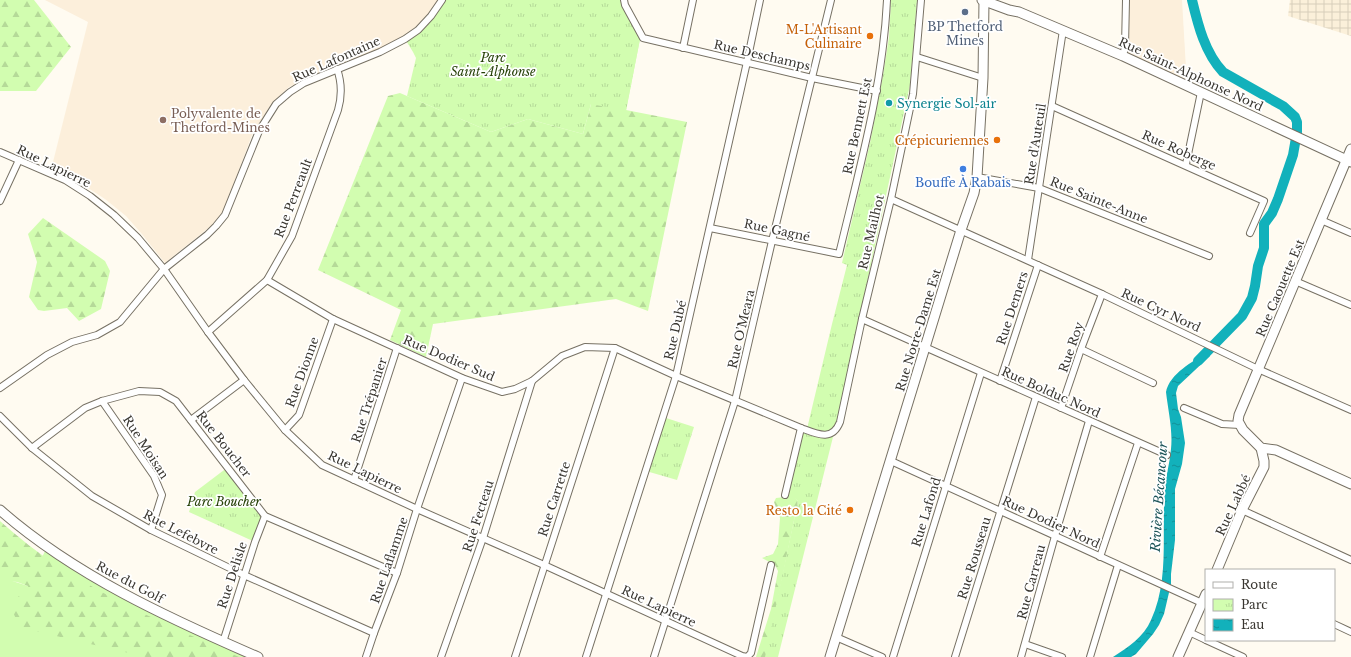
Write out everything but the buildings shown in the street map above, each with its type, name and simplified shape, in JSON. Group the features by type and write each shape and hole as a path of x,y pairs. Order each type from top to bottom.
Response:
{"street":[{"name":"Rue Lafontaine","path":"0,388 47,355 72,342 97,335 120,322 164,269 207,235 225,215 258,131 276,104 304,83 386,49 405,39 418,30 427,21 442,0"},
{"name":"Rue Deschamps","path":"624,0 625,5 643,38 812,78 877,91"},
{"path":"683,48 693,0"},
{"name":"Rue Dubé","path":"586,657 676,376 748,62 760,0"},
{"name":"Rue O'Meara","path":"654,657 735,401 772,241 831,0"},
{"name":"Rue Bennett Est","path":"839,254 877,91 886,34 887,0"},
{"name":"Rue Mailhot","path":"801,428 814,433 826,435 835,432 840,422 862,319 891,200 913,94 921,0"},
{"name":"Rue Saint-Alphonse Nord","path":"984,0 1009,10 1019,12"},
{"name":"Rue Notre-Dame Est","path":"830,657 961,230 974,193 977,177 983,78 984,0"},
{"name":"Rue Saint-Alphonse Nord","path":"1000,0 1019,12 1122,56 1349,161"},
{"path":"1122,56 1125,47 1126,0"},
{"name":"Rue d'Auteuil","path":"1028,260 1063,30"},
{"path":"917,57 983,78"},
{"name":"Rue Perreault","path":"208,332 267,280 292,236 341,99 341,88 337,69"},
{"path":"1186,164 1201,92"},
{"name":"Rue Roberge","path":"1052,106 1186,164 1264,200 1250,233"},
{"name":"Rue Caouette Est","path":"1240,425 1238,421 1239,415 1321,220 1349,161 1351,149"},
{"name":"Rue Lapierre","path":"0,152 65,180 90,196 114,215 133,233 164,269 244,380 285,430 322,465 742,656 749,656 751,653 771,565"},
{"path":"0,201 19,160"},
{"name":"Rue Sainte-Anne","path":"977,177 1040,188 1209,256"},
{"name":"Rue Cyr Nord","path":"891,200 1028,260 1219,349 1258,369 1351,410"},
{"path":"1321,220 1351,232"},
{"name":"Rue Gagné","path":"710,228 839,254"},
{"name":"Rue Demers","path":"1000,381 1038,265"},
{"name":"Rue Dodier Sud","path":"267,280 333,319 462,378 502,392 515,389 532,381 562,356 585,346 615,348 676,376 801,428"},
{"path":"1296,281 1351,305"},
{"name":"Rue Roy","path":"1061,408 1102,294"},
{"name":"Rue Dionne","path":"285,430 299,414 333,319"},
{"name":"Rue Bolduc Nord","path":"862,319 1167,455"},
{"name":"Rue Trépanier","path":"354,480 397,348"},
{"name":"Rue Carrette","path":"515,657 615,348"},
{"path":"1081,349 1154,383"},
{"name":"Rue Lafond","path":"893,657 981,373"},
{"name":"Rue Laflamme","path":"366,657 397,573 462,378"},
{"path":"191,420 244,380"},
{"name":"Rue Fecteau","path":"441,657 483,538 532,381"},
{"name":"Rue Boucher","path":"32,448 85,408 102,401 139,391 160,392 176,401 265,516 397,573"},
{"name":"Rue Rousseau","path":"955,657 1036,397"},
{"name":"Rue Moisan","path":"102,401 154,476 162,495 151,530"},
{"path":"1184,408 1222,424 1240,425 1261,448 1276,450 1351,484"},
{"name":"Rue Lefebvre","path":"0,416 32,448 92,496 151,530 244,575 374,633"},
{"name":"Rue Carreau","path":"1021,657 1055,536 1090,421"},
{"path":"785,495 801,428"},
{"path":"1100,557 1138,443"},
{"name":"Rue Labbé","path":"1217,569 1242,510 1264,467 1261,448"},
{"name":"Rue Dodier Nord","path":"891,461 1202,603"},
{"name":"Rue du Golf","path":"0,510 47,547 113,588 223,642 258,657"},
{"path":"1242,510 1351,560"},
{"name":"Rue Delisle","path":"223,642 255,542 265,516"},
{"path":"1090,657 1118,565"},
{"path":"1178,657 1205,596"},
{"path":"1335,624 1351,632"},
{"path":"1189,632 1205,640"},
{"path":"836,637 882,657"},
{"path":"1208,641 1243,657"},
{"path":"1025,644 1062,657"}],"shaded area":[{"name":"Polyvalente de Thetford-Mines","path":"45,0 442,0 431,16 405,39 332,67 289,87 271,104 252,135 224,210 212,225 165,263 126,216 105,199 52,166 88,22"},
{"path":"1126,0 1182,0 1187,86 1123,56"},
{"path":"1290,0 1351,0 1351,36 1288,16"}],"green space":[{"path":"0,0 34,0 71,47 36,91 0,91"},
{"name":"Parc Saint-Alphonse","path":"441,0 624,0 641,34 626,111 591,104 583,134 528,119 491,132 407,96 416,58 405,39 418,30"},
{"path":"891,0 917,0 910,85 836,425 778,657 765,657 798,501 794,497 787,498 802,432 806,433 847,265 842,263 870,143 883,75 889,37"},
{"path":"641,34 626,110 687,122 648,311 616,299 433,324 426,357 390,340 401,310 318,270 388,96 400,93 491,132 528,119 583,134 591,104"},
{"path":"43,218 105,261 110,271 101,309 79,321 67,308 44,311 38,310 29,297 37,262 28,234"},
{"path":"663,417 694,427 677,480 646,471"},
{"name":"Parc Boucher","path":"228,467 265,516 255,542 189,512 195,492"},
{"path":"794,496 798,501 766,657 756,657 771,609 778,571 775,565 762,558 773,554 778,544 780,518 774,502 776,498"},
{"path":"0,521 43,556 102,592 170,626 239,657 146,657 22,628 10,605 19,596 29,593 28,586 17,582 0,580"},
{"path":"47,547 64,559 258,657 0,657 0,577 28,586"}],"water":[{"path":"1207,352 1210,356 1178,386 1176,393 1185,443 1182,464 1175,489 1175,540 1171,584 1164,614 1153,634 1136,654 1131,657 1113,657 1140,637 1144,632 1151,620 1161,588 1164,555 1165,488 1171,442 1171,427 1166,392 1168,385 1177,374"}],"waterway":[{"name":"Rivière Bécancour","path":"1192,0 1203,38 1211,56 1223,72 1283,106 1295,117 1297,122 1297,132 1293,155 1278,199 1272,213 1264,224 1264,248 1258,266 1252,298 1242,316 1198,361"}],"place":[{"name":"BP Thetford Mines","path":"965,12"},
{"name":"M-L'Artisant Culinaire","path":"870,36"},
{"name":"Synergie Sol-air","path":"889,103"},
{"name":"Polyvalente de Thetford-Mines","path":"163,120"},
{"name":"Crépicuriennes","path":"997,140"},
{"name":"Bouffe À Rabais","path":"963,169"},
{"name":"Resto la Cité","path":"850,510"}]}
